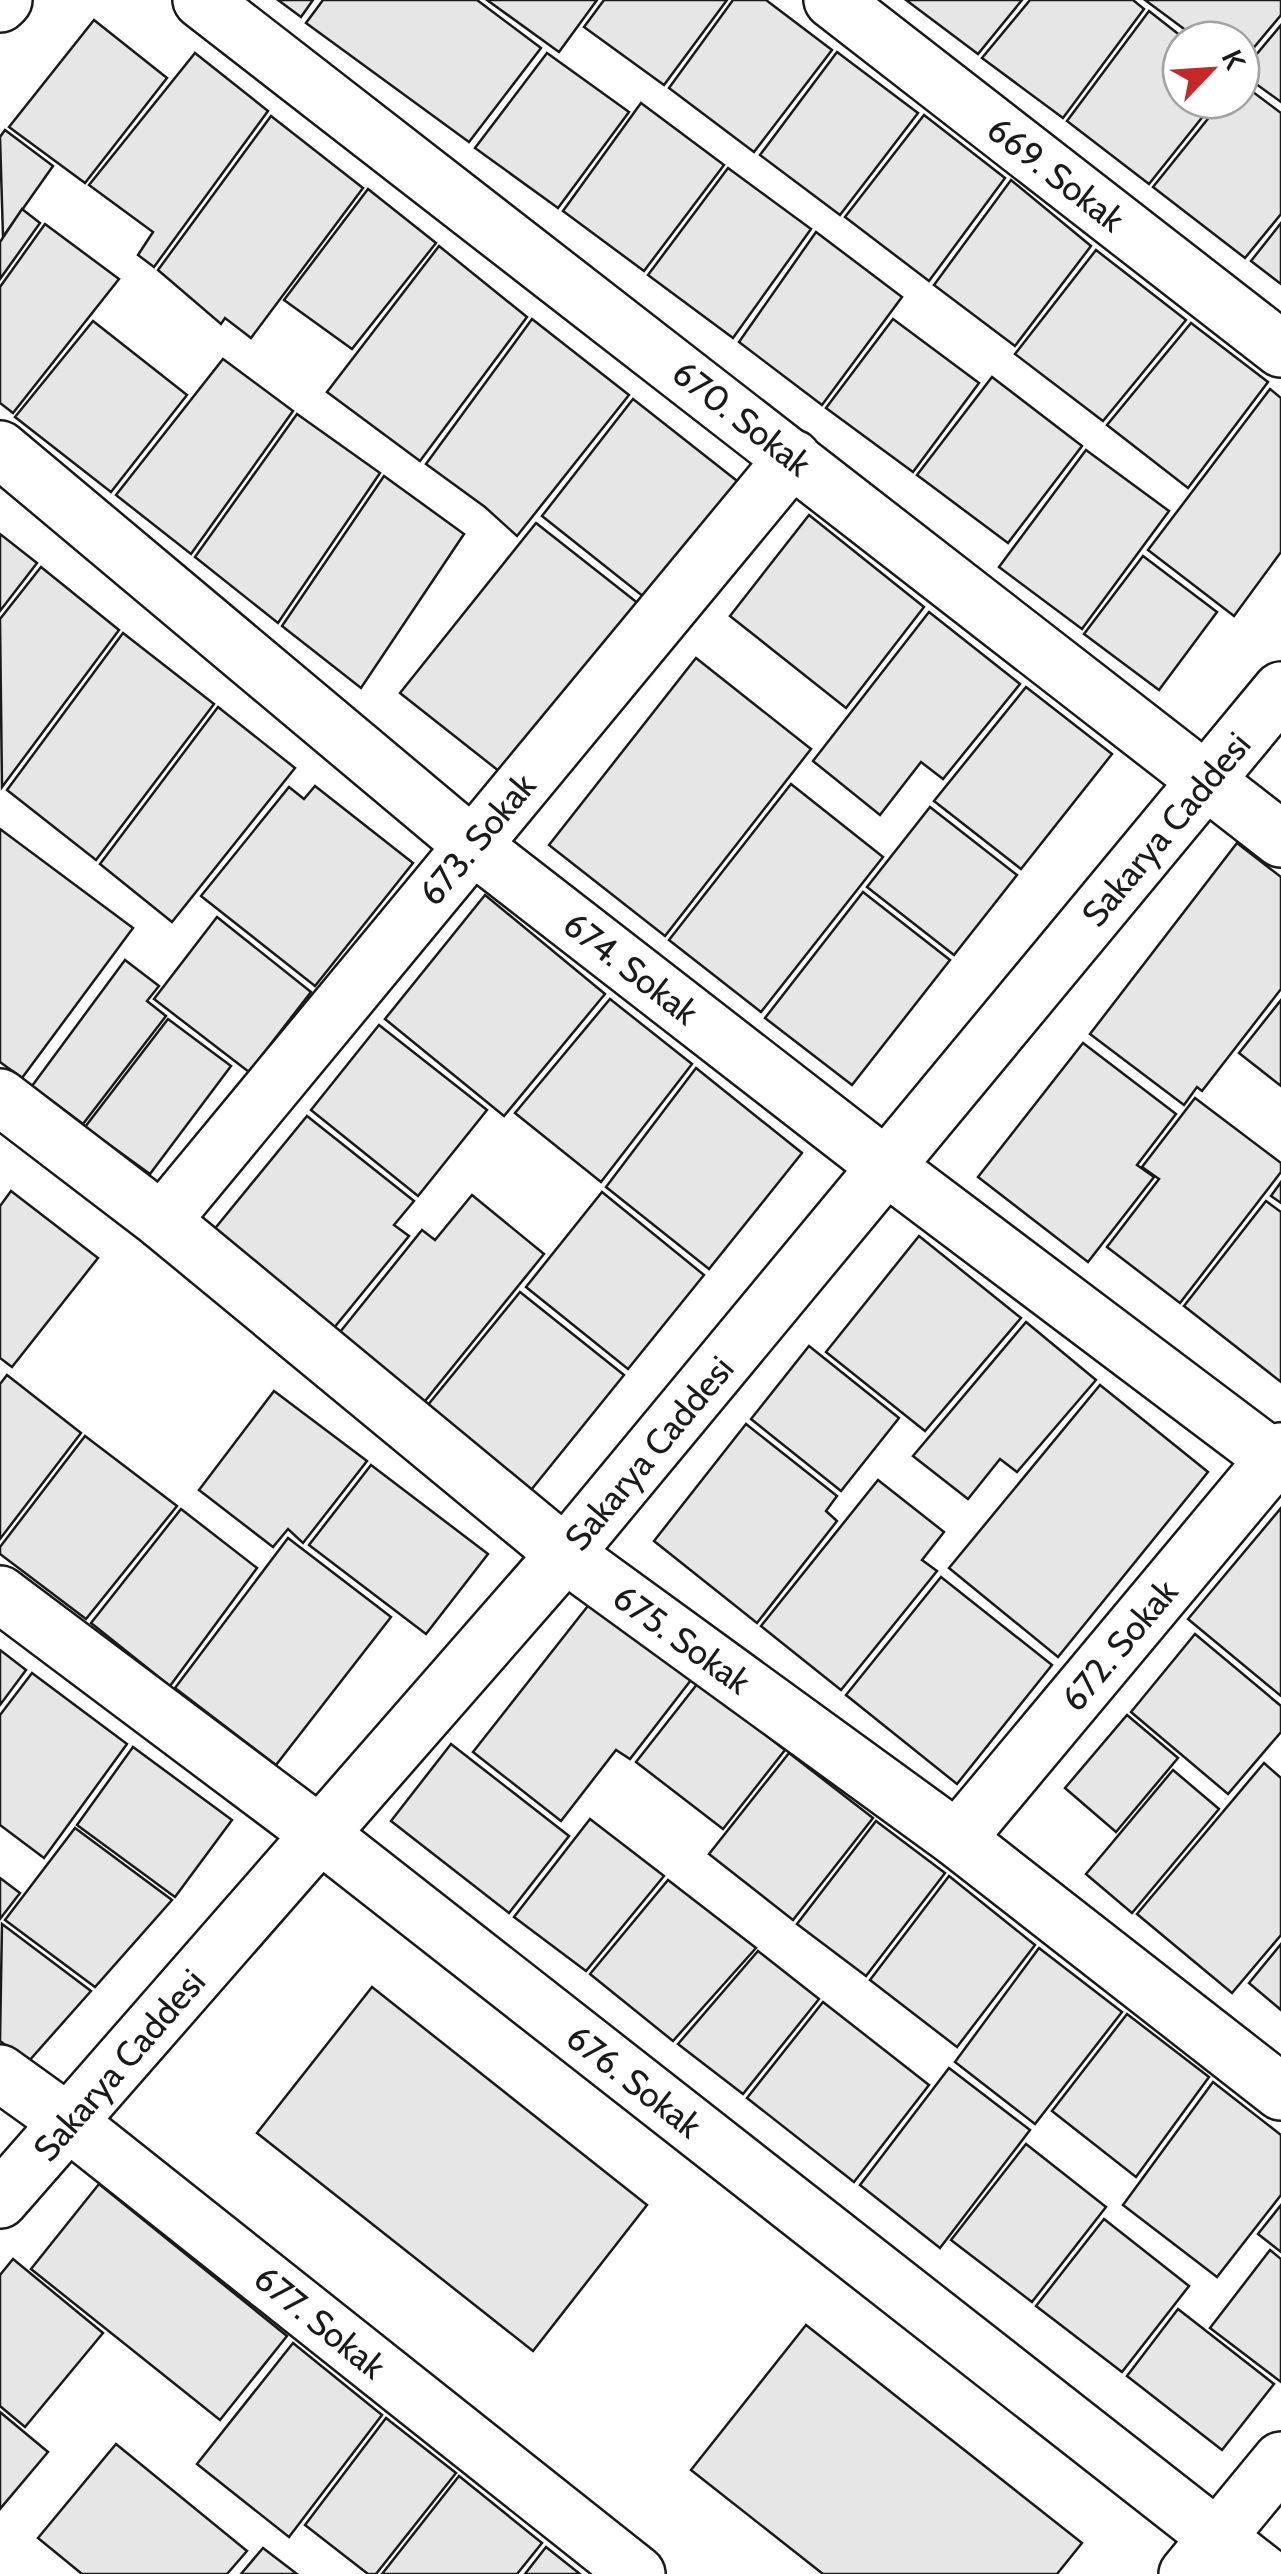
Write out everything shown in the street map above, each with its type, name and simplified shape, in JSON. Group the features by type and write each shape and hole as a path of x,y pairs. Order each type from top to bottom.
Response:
{"street":[{"name":"670. Sokak","path":"201,0 1281,839"},
{"name":"669. Sokak","path":"832,0 1281,349"},
{"name":"674. Sokak","path":"0,449 472,845 888,1168 1279,1458"},
{"name":"673. Sokak","path":"162,1221 793,458"},
{"name":"Sakarya Caddesi","path":"0,2200 565,1554 1281,690"},
{"name":"675. Sokak","path":"0,1097 162,1221 565,1554 958,1839 1281,2092"},
{"name":"672. Sokak","path":"958,1839 1279,1458"},
{"name":"676. Sokak","path":"0,1594 321,1835 1202,2556 1264,2574"},
{"name":"677. Sokak","path":"0,2073 68,2122 636,2574"},
{"path":"1202,2556 1281,2460"}],"building":[{"path":"278,0 313,0 301,17"},
{"path":"323,0 477,0 541,48 469,142 306,23"},
{"path":"487,0 597,0 559,52"},
{"path":"604,0 727,0 664,85 584,27"},
{"path":"733,0 766,0 832,50 754,152 669,88"},
{"path":"906,0 1022,0 978,54"},
{"path":"1030,0 1133,0 1144,9 1063,118 982,58"},
{"path":"1145,0 1281,0 1281,15 1261,39 1261,20 1172,20"},
{"path":"1149,11 1161,20 1161,120 1200,120 1149,184 1067,121"},
{"path":"94,20 167,78 85,183 9,127"},
{"path":"1281,25 1281,102 1261,88 1261,49"},
{"path":"837,52 918,113 840,215 760,155"},
{"path":"195,53 268,111 154,267 138,255 153,232 89,185"},
{"path":"547,53 629,112 558,208 475,148"},
{"path":"1261,98 1281,113 1281,214 1245,258 1153,187 1207,120 1261,120"},
{"path":"641,103 724,165 644,271 563,211"},
{"path":"924,115 1005,178 929,281 845,217"},
{"path":"271,116 363,188 251,338 225,318 221,324 158,270"},
{"path":"5,130 53,166 3,237 0,137"},
{"path":"728,168 811,229 733,338 648,275"},
{"path":"1011,180 1091,246 1015,346 934,285"},
{"path":"368,189 436,243 352,349 284,300"},
{"path":"22,209 40,223 0,279 0,242"},
{"path":"1281,223 1281,284 1251,261"},
{"path":"45,224 119,279 13,413 0,403 0,287"},
{"path":"816,232 902,297 822,405 739,342"},
{"path":"439,246 527,317 420,461 327,392"},
{"path":"1096,250 1186,320 1103,421 1015,354"},
{"path":"532,319 629,395 517,536 426,464"},
{"path":"893,319 979,383 913,472 826,408"},
{"path":"93,321 187,395 111,492 15,417"},
{"path":"1191,323 1268,382 1188,488 1107,425"},
{"path":"223,359 293,411 191,554 116,495"},
{"path":"992,377 1082,446 1008,543 917,475"},
{"path":"1270,389 1281,398 1281,552 1234,616 1148,550"},
{"path":"633,399 741,484 649,601 542,516"},
{"path":"297,414 380,473 278,623 195,557"},
{"path":"1086,450 1169,511 1082,629 999,567"},
{"path":"384,476 464,534 361,688 282,626"},
{"path":"809,515 924,607 846,708 730,616"},
{"path":"536,523 644,608 509,779 400,693"},
{"path":"0,534 37,563 0,611"},
{"path":"1143,556 1217,612 1159,690 1084,634"},
{"path":"41,567 119,630 2,787 0,619"},
{"path":"929,612 1020,684 943,779 921,762 880,815 813,761"},
{"path":"123,633 214,704 96,860 7,790"},
{"path":"696,658 811,749 665,936 549,845"},
{"path":"1026,687 1112,754 1021,869 934,801"},
{"path":"218,707 295,768 172,922 100,864"},
{"path":"791,784 883,857 761,1012 669,940"},
{"path":"315,786 413,863 315,986 201,896 289,787 304,799"},
{"path":"930,807 1017,875 954,955 867,887"},
{"path":"0,829 133,928 22,1078 0,1062"},
{"path":"1237,843 1281,877 1281,989 1202,1091 1197,1087 1184,1105 1090,1034"},
{"path":"863,892 950,960 852,1085 765,1018"},
{"path":"485,895 605,994 504,1116 385,1019"},
{"path":"217,917 311,992 249,1072 154,999"},
{"path":"125,960 159,986 147,1001 166,1016 83,1124 32,1086"},
{"path":"610,999 692,1064 601,1182 515,1113"},
{"path":"1281,1000 1281,1086 1239,1053"},
{"path":"168,1019 231,1066 150,1174 85,1127"},
{"path":"379,1025 487,1110 418,1196 311,1110"},
{"path":"1083,1043 1176,1114 1137,1165 1154,1177 1088,1262 978,1177"},
{"path":"696,1068 802,1153 709,1269 606,1187"},
{"path":"1195,1098 1281,1163 1281,1172 1180,1303 1107,1247 1159,1179 1142,1167"},
{"path":"307,1116 414,1201 394,1225 409,1236 329,1334 208,1237"},
{"path":"1281,1182 1281,1203 1271,1196"},
{"path":"11,1191 98,1258 12,1367 0,1358 0,1206"},
{"path":"602,1192 704,1275 628,1369 526,1287"},
{"path":"472,1195 544,1254 421,1406 336,1337 422,1230 435,1240"},
{"path":"1266,1201 1281,1212 1281,1382 1184,1306"},
{"path":"919,1236 1021,1318 925,1431 826,1352"},
{"path":"520,1292 624,1375 527,1495 423,1411"},
{"path":"1026,1322 1096,1380 1017,1472 1000,1459 968,1499 913,1456"},
{"path":"809,1346 899,1418 841,1491 751,1419"},
{"path":"7,1375 81,1433 0,1539 0,1384"},
{"path":"1100,1385 1208,1472 1058,1657 949,1568"},
{"path":"274,1391 367,1461 303,1543 288,1529 273,1547 199,1490"},
{"path":"746,1424 837,1496 826,1511 837,1521 757,1623 654,1541"},
{"path":"85,1436 177,1506 86,1619 0,1554 0,1547"},
{"path":"371,1465 488,1554 426,1634 309,1545"},
{"path":"878,1480 944,1532 922,1560 937,1571 841,1690 761,1626"},
{"path":"1281,1508 1281,1696 1188,1619"},
{"path":"181,1509 257,1568 170,1686 91,1623"},
{"path":"288,1538 391,1617 276,1765 175,1688"},
{"path":"941,1577 1052,1665 957,1784 846,1695"},
{"path":"591,1602 691,1680 630,1759 616,1750 561,1821 473,1752"},
{"path":"1195,1634 1281,1706 1281,1732 1228,1794 1131,1712"},
{"path":"0,1650 26,1670 0,1705"},
{"path":"32,1673 127,1744 44,1858 0,1825 0,1715"},
{"path":"698,1683 785,1750 723,1829 636,1762"},
{"path":"1127,1715 1178,1758 1116,1832 1065,1788"},
{"path":"451,1744 569,1836 509,1913 391,1821"},
{"path":"133,1747 232,1820 175,1897 77,1825"},
{"path":"789,1753 873,1818 793,1920 709,1854"},
{"path":"1264,1763 1281,1778 1281,1935 1232,1993 1137,1914"},
{"path":"1173,1770 1219,1809 1132,1913 1086,1874"},
{"path":"590,1819 664,1876 586,1971 514,1917"},
{"path":"876,1821 945,1873 866,1976 797,1924"},
{"path":"75,1828 172,1900 95,1987 5,1920"},
{"path":"949,1876 1035,1945 957,2047 870,1980"},
{"path":"0,1878 20,1893 0,1919"},
{"path":"668,1880 756,1948 673,2041 590,1974"},
{"path":"2,1924 91,1991 28,2062 0,2041"},
{"path":"1281,1944 1281,2010 1249,1983"},
{"path":"1039,1948 1122,2012 1035,2124 955,2062"},
{"path":"758,1951 819,1999 743,2094 678,2044"},
{"path":"372,1987 647,2205 533,2351 257,2133"},
{"path":"823,2002 929,2085 854,2182 747,2098"},
{"path":"1127,2014 1209,2077 1136,2177 1052,2111"},
{"path":"949,2068 1030,2130 940,2248 860,2185"},
{"path":"1213,2082 1281,2135 1281,2195 1217,2277 1123,2205"},
{"path":"1026,2144 1106,2207 1032,2302 951,2240"},
{"path":"99,2184 287,2336 220,2420 31,2269"},
{"path":"1281,2205 1281,2252 1258,2234"},
{"path":"1104,2219 1189,2286 1122,2372 1036,2306"},
{"path":"1270,2250 1281,2259 1281,2382 1210,2328"},
{"path":"13,2259 103,2333 25,2427 0,2406 0,2275"},
{"path":"1178,2309 1274,2384 1222,2450 1127,2376"},
{"path":"806,2325 1082,2543 1057,2574 823,2574 691,2470"},
{"path":"293,2343 382,2415 289,2537 197,2464"},
{"path":"0,2412 48,2452 0,2509"},
{"path":"386,2418 456,2473 376,2574 368,2574 305,2525"},
{"path":"116,2444 247,2551 227,2574 82,2574 38,2538"},
{"path":"459,2476 542,2543 517,2574 382,2574"},
{"path":"546,2547 580,2574 525,2574"},
{"path":"263,2548 297,2574 241,2574"}]}
